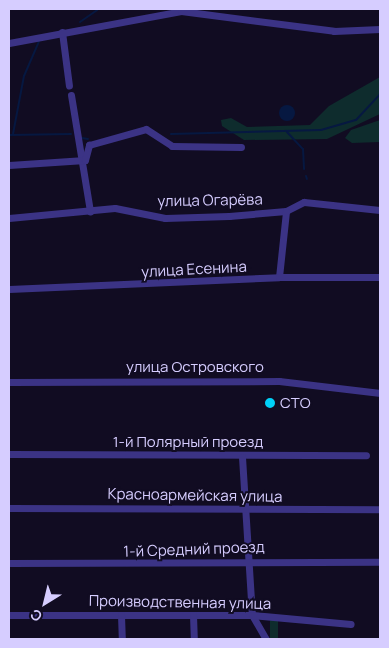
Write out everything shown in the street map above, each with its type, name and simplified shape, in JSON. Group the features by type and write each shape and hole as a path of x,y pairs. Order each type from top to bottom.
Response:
{"street":[{"path":"9,43 181,11 334,31 380,29"},
{"path":"62,32 69,86"},
{"path":"72,95 85,160 90,210"},
{"path":"85,160 89,145 146,129 172,146 241,147"},
{"path":"9,165 85,160"},
{"name":"улица Огарёва","path":"9,218 115,208 165,218 286,211 304,202 380,210"},
{"path":"279,277 286,211"},
{"name":"улица Есенина","path":"9,290 279,277 380,277"},
{"name":"улица Островского","path":"9,382 279,381 380,393"},
{"name":"1-й Полярный проезд","path":"9,454 366,455"},
{"path":"242,456 252,615 266,639"},
{"name":"Красноармейская улица","path":"9,508 246,511 380,509"},
{"name":"1-й Средний проезд","path":"9,563 145,565 249,560 380,562"},
{"name":"Производственная улица","path":"9,615 252,615 350,624"},
{"path":"121,615 122,639"},
{"path":"193,615 194,639"}],"green space":[{"path":"380,77 380,114 327,139 244,140 222,126 221,120 231,118 247,127 310,125 329,106"},
{"path":"380,120 380,142 352,143 345,138 351,130"},
{"path":"270,620 278,620 278,639 270,639"}],"water":[{"path":"287,105 295,113 287,121 279,113"}],"waterway":[{"path":"80,22 97,10"},
{"path":"13,134 24,76 40,39"},
{"path":"171,134 321,130 356,120 380,94"},
{"path":"287,132 303,149 304,169"},
{"path":"9,135 71,134"},
{"path":"82,138 88,139"}],"place":[{"name":"СТО","path":"270,403"}]}
